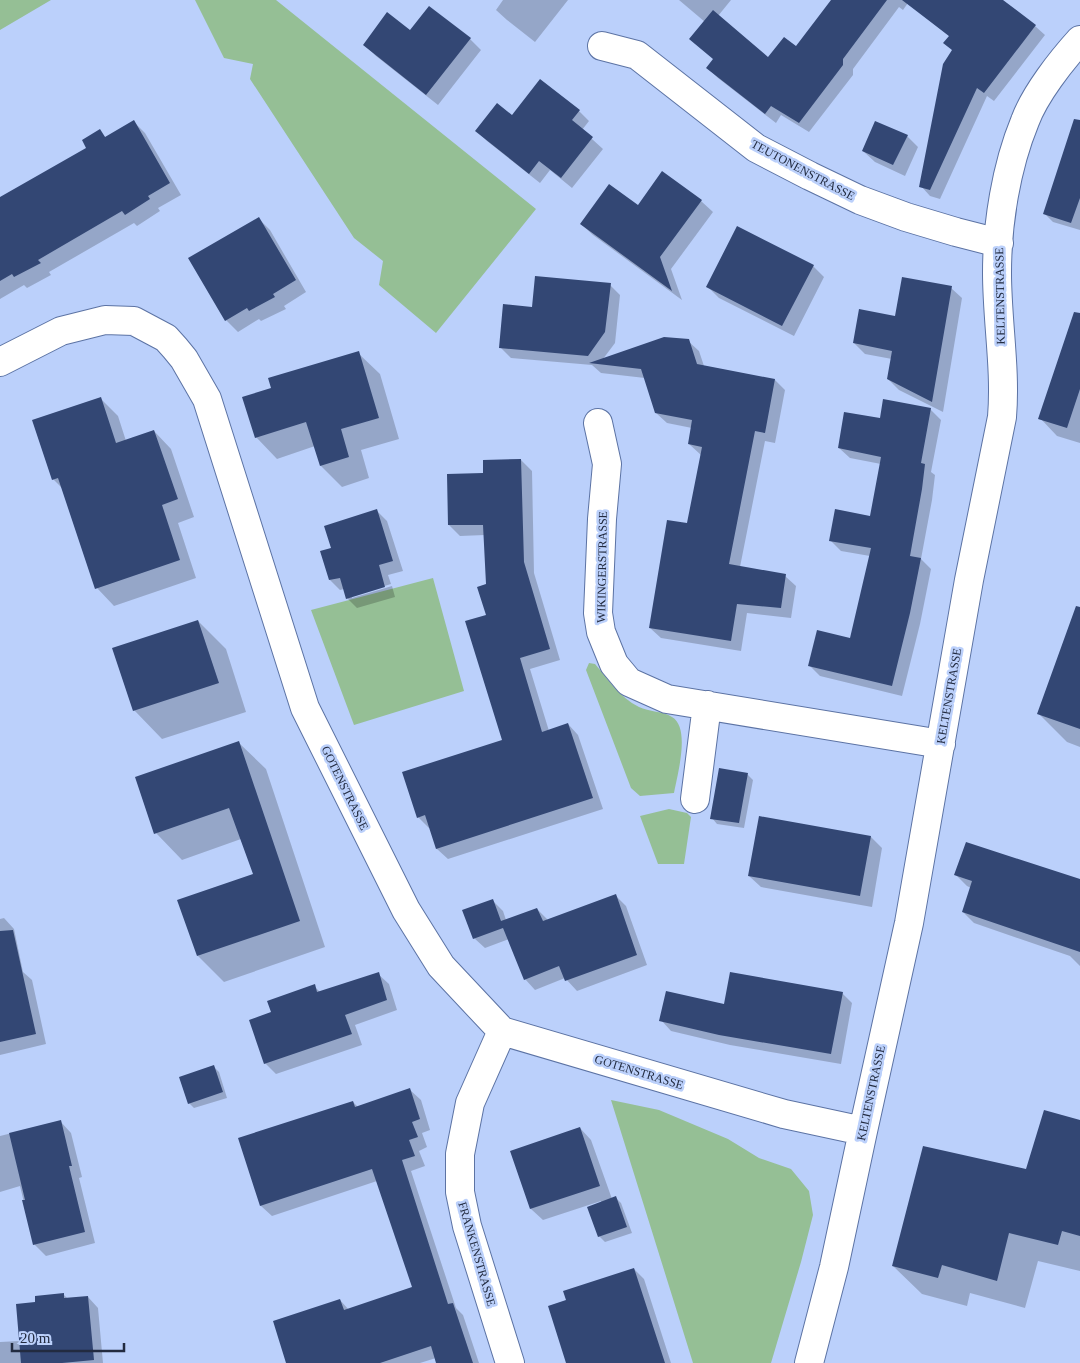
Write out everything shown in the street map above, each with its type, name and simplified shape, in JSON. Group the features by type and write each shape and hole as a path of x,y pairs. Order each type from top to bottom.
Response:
{"street":[{"name":"KELTENSTRASSE","path":"809,1363 834,1267 862,1131 910,923 969,580 1002,417 1004,392 997,274 999,242 1007,184 1025,120 1063,59 1080,40"},
{"name":"TEUTONENSTRASSE","path":"602,46 637,56 756,148 810,176 860,200 906,217 956,232 999,242"},
{"name":"GOTENSTRASSE","path":"0,362 61,332 105,320 134,321 166,338 184,359 208,399 305,708 406,910 441,966 502,1031 784,1114 862,1131"},
{"name":"WIKINGERSTRASSE","path":"598,423 607,464 602,518 598,613 601,632 614,664 629,682 667,699 941,744"},
{"path":"694,799 707,705"},
{"name":"FRANKENSTRASSE","path":"502,1031 470,1102 460,1154 460,1192 467,1226 510,1363"}],"green space":[{"path":"0,0 51,0 0,30"},
{"path":"195,0 276,0 536,209 436,333 379,285 383,261 354,238 250,79 253,64 224,58"},
{"path":"433,578 464,691 354,725 311,610"},
{"path":"589,663 595,664 615,688 632,703 643,709 668,715 678,723 682,741 680,764 674,793 640,796 631,788 586,670"},
{"path":"669,809 687,813 691,817 684,864 658,864 640,816"},
{"path":"611,1100 659,1110 728,1139 759,1158 791,1169 809,1191 813,1215 771,1363 693,1363"}],"building":[{"path":"831,0 887,0 843,59 843,65 799,123 771,106 765,114 706,68 713,59 689,39 713,10 768,57 784,37 796,46"},
{"path":"902,0 1003,0 1036,25 984,93 977,88 930,190 919,187 943,64 952,50 943,43 949,36"},
{"path":"429,6 471,38 426,95 363,45 387,12 410,30"},
{"path":"540,79 580,110 572,120 593,137 561,178 539,161 529,174 475,131 497,103 512,115"},
{"path":"1074,119 1080,120 1080,198 1071,223 1043,214"},
{"path":"134,120 170,183 148,196 150,199 125,215 122,211 38,260 41,263 14,277 12,274 0,281 0,197 86,148 82,140 100,129 105,137"},
{"path":"875,121 908,135 893,165 862,151"},
{"path":"662,171 702,200 660,257 672,291 580,224 609,184 638,205"},
{"path":"259,217 296,280 273,294 275,297 249,311 247,308 225,321 188,258"},
{"path":"737,226 814,265 782,326 706,287"},
{"path":"535,276 611,283 605,332 588,356 499,348 503,304 532,307"},
{"path":"902,277 952,286 932,402 887,379 892,351 853,343 859,309 895,316"},
{"path":"1074,312 1080,313 1080,389 1067,428 1038,419"},
{"path":"664,337 689,339 697,364 775,379 765,433 755,431 729,564 786,574 781,608 737,604 731,641 649,628 667,520 687,523 702,447 688,444 692,420 655,413 641,369 589,363"},
{"path":"359,351 379,418 341,429 349,457 320,466 306,422 255,438 242,397 271,388 268,378"},
{"path":"101,397 116,443 154,430 178,499 162,505 180,560 95,589 58,478 52,480 32,420"},
{"path":"883,399 931,408 921,463 925,464 922,489 910,556 921,558 892,686 808,666 817,630 850,638 871,548 829,541 835,509 870,516 881,457 838,448 844,412 880,418"},
{"path":"521,459 524,562 550,649 520,658 542,732 568,723 593,798 436,849 425,815 417,818 402,772 502,740 465,621 486,615 477,587 486,584 483,525 448,525 447,474 483,473 483,460"},
{"path":"377,509 393,561 379,565 385,587 346,599 340,578 329,580 320,551 331,548 324,526"},
{"path":"1076,606 1080,607 1080,729 1037,714"},
{"path":"198,620 219,683 133,711 112,648"},
{"path":"239,741 300,921 197,956 177,900 253,874 229,808 154,834 135,777"},
{"path":"719,768 748,773 739,823 710,819"},
{"path":"759,816 871,836 860,896 748,876"},
{"path":"966,842 1080,879 1080,952 962,912 972,881 954,875"},
{"path":"616,894 637,955 565,981 559,966 524,980 503,928 473,939 462,910 493,899 501,921 537,908 543,921"},
{"path":"13,930 36,1034 0,1042 0,931"},
{"path":"379,972 387,1000 345,1015 352,1034 264,1064 249,1020 271,1012 267,1001 315,984 317,992"},
{"path":"730,972 843,992 831,1054 719,1035 659,1021 666,991 724,1004"},
{"path":"214,1065 223,1092 188,1104 179,1077"},
{"path":"410,1088 420,1119 412,1122 418,1137 409,1140 415,1156 402,1160 448,1304 453,1303 473,1363 436,1363 431,1346 380,1363 286,1363 273,1321 340,1299 344,1310 412,1287 372,1169 260,1206 238,1138 353,1101 355,1107"},
{"path":"1044,1110 1080,1120 1080,1236 1062,1231 1058,1245 1009,1233 997,1281 942,1265 938,1278 892,1266 923,1146 1026,1169"},
{"path":"61,1120 72,1166 69,1166 85,1232 33,1245 22,1200 25,1200 9,1133"},
{"path":"580,1127 600,1186 530,1209 510,1151"},
{"path":"616,1196 627,1227 598,1237 587,1207"},
{"path":"634,1268 665,1363 566,1363 548,1306 566,1300 563,1291"},
{"path":"64,1293 64,1298 88,1296 94,1360 62,1363 21,1363 16,1304 35,1302 35,1296"}]}
